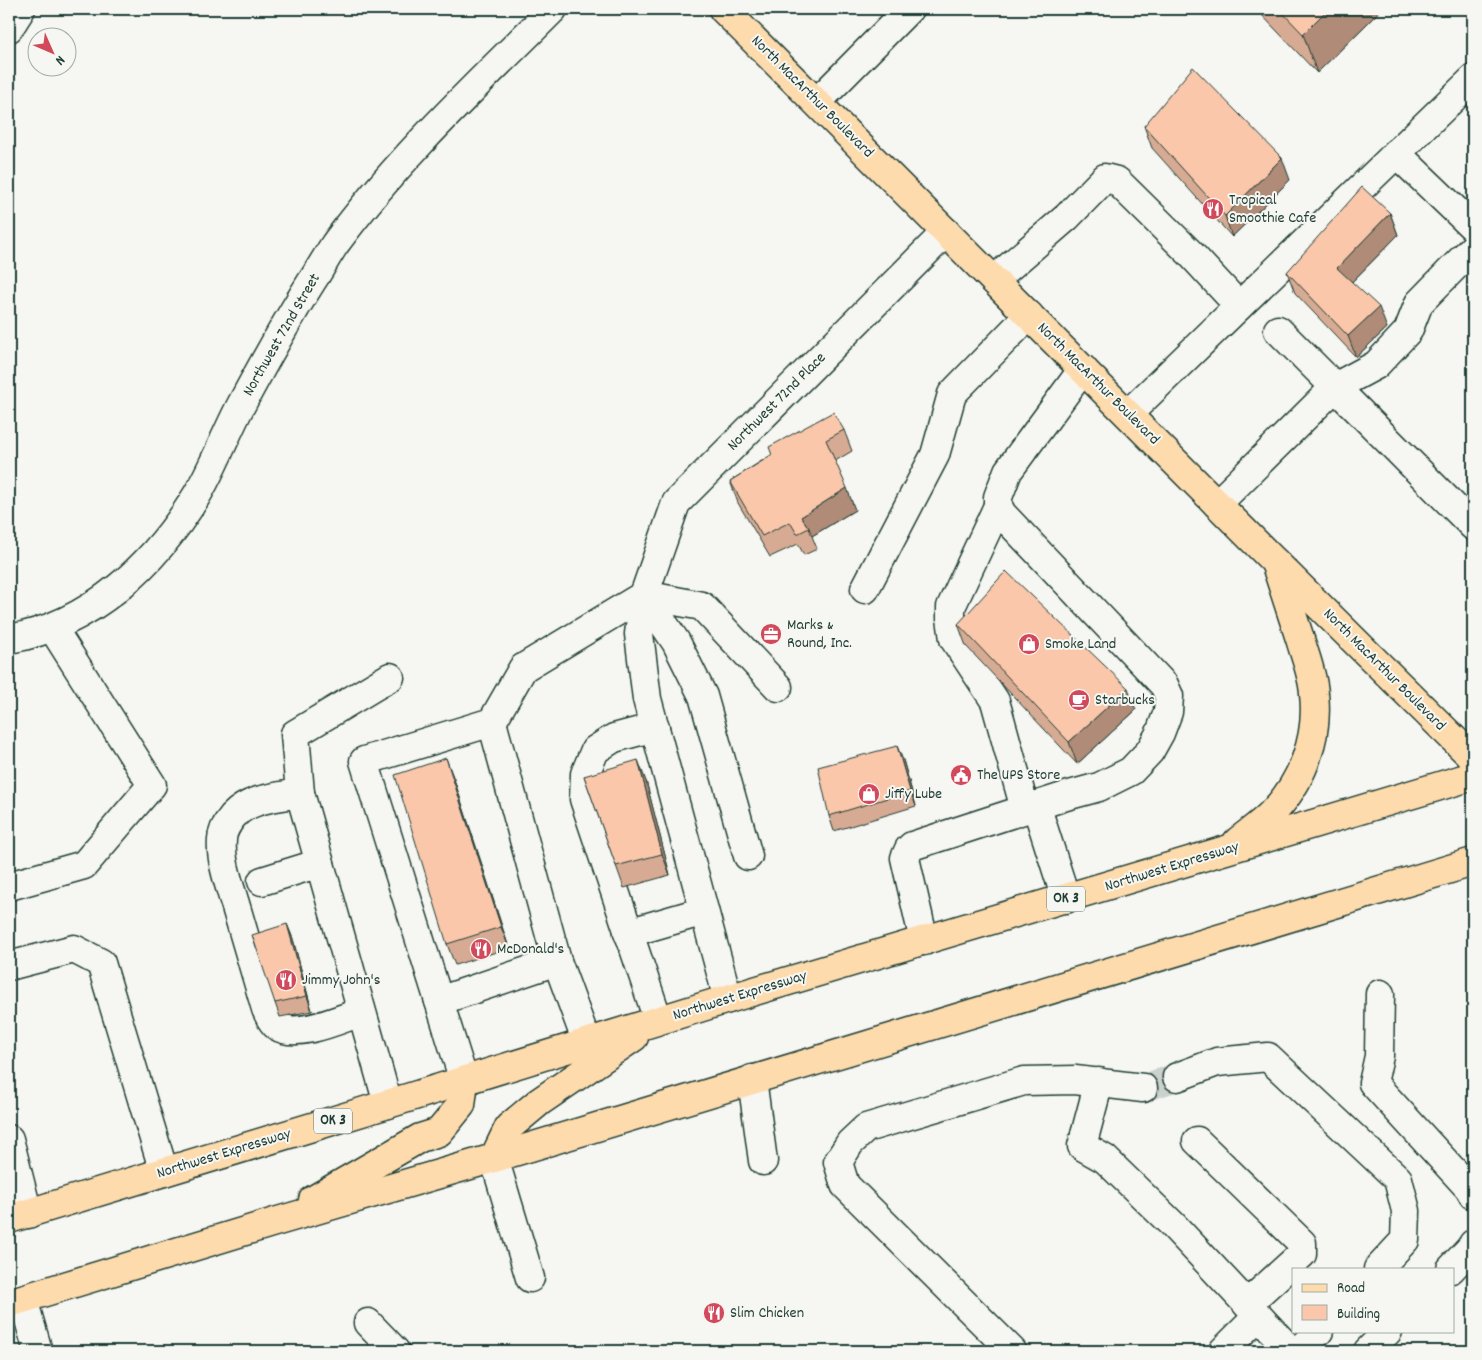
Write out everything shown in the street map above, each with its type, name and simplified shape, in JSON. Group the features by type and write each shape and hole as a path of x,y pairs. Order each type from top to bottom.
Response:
{"main road":[{"name":"North MacArthur Boulevard","path":"723,9 1473,758"},
{"path":"1227,850 1270,815 1289,792 1300,774 1311,745 1315,717 1314,693 1308,663 1275,562"},
{"name":"Northwest Expressway","path":"18,1216 464,1081 658,1020 1473,776"},
{"path":"16,1301 1473,862"},
{"path":"494,1158 509,1127 539,1102 658,1020"},
{"path":"278,1221 420,1138 439,1132 461,1105 464,1081"}],"street":[{"path":"9,28 21,9"},
{"name":"Northwest 72nd Street","path":"9,639 22,637 52,627 95,606 122,585 145,563 174,530 199,491 232,423 286,323 334,247 368,202 404,160 553,9"},
{"path":"817,102 909,9"},
{"path":"1128,414 1473,79"},
{"path":"1396,153 1473,227"},
{"path":"994,280 1067,218 1105,178 1117,181 1190,252 1239,306"},
{"name":"Northwest 72nd Place","path":"728,999 648,699 639,634 644,595 676,503 946,232"},
{"path":"1217,504 1335,387 1376,365 1408,331 1419,303 1473,248"},
{"path":"865,589 935,455 952,394 1029,314"},
{"path":"1278,330 1335,387 1468,512"},
{"path":"1066,899 1031,807 995,701 954,639 951,618 952,607 998,506 998,497 1008,471 1082,369"},
{"path":"924,941 905,858 908,849 912,846 1031,807 1099,787 1131,771 1150,751 1160,733 1168,712 1169,696 1164,685 1002,514 998,506"},
{"path":"644,595 676,642 703,696 748,856"},
{"path":"464,1081 364,761 492,722 523,668 644,595 702,606 778,687"},
{"path":"9,886 84,865 152,785 52,627"},
{"path":"388,1104 300,793 295,734 390,677"},
{"path":"492,722 557,961 587,1043"},
{"path":"655,727 614,738 595,750 586,774 584,799 658,1020"},
{"path":"300,793 259,800 244,807 233,817 222,839 223,856 229,883 266,1009 275,1025 281,1028 296,1030 314,1028 361,1012"},
{"path":"262,881 320,863"},
{"path":"628,933 704,911"},
{"path":"9,966 74,949 101,963 164,1172"},
{"path":"439,1001 557,961"},
{"path":"1380,994 1379,1056 1373,1083 1469,1188 1473,1195"},
{"path":"1177,1077 1218,1062 1268,1057 1398,1179 1406,1211 1405,1240 1379,1268"},
{"path":"752,1079 762,1161"},
{"path":"1012,1351 846,1185 838,1162 850,1143 866,1128 1024,1081 1076,1080 1143,1088"},
{"path":"1099,1082 1082,1146 1105,1159 1173,1225 1290,1351"},
{"path":"9,1140 18,1216"},
{"path":"1197,1141 1302,1243 1302,1254 1253,1310 1223,1351"},
{"path":"494,1158 530,1278"},
{"path":"1452,1268 1473,1244"},
{"path":"16,1301 38,1351"},
{"path":"368,1323 395,1351"},
{"path":"1300,1351 1317,1332"},
{"path":"1368,1351 1387,1332"}],"building":[{"path":"1279,9 1328,9 1303,34"},
{"path":"1193,67 1282,158 1225,216 1144,126"},
{"path":"1362,187 1390,213 1337,268 1379,307 1348,336 1287,272"},
{"path":"1473,271 1473,281 1468,276"},
{"path":"833,412 844,430 826,440 847,488 801,517 809,528 797,534 790,522 762,536 730,481 772,455 769,447"},
{"path":"1006,571 1128,688 1069,742 958,624"},
{"name":"Jiffy Lube","path":"897,746 910,791 829,816 818,767"},
{"path":"446,758 501,927 447,944 395,775"},
{"path":"638,760 662,854 616,866 584,776"},
{"name":"Jimmy John's","path":"287,924 307,996 275,1003 252,935"}],"tunnel":[{"path":"1143,1088 1177,1077"}],"place":[{"name":"Tropical Smoothie Cafe","path":"1213,209"},
{"name":"Marks & Round, Inc.","path":"771,634"},
{"name":"Smoke Land","path":"1029,644"},
{"name":"Starbucks","path":"1079,700"},
{"name":"The UPS Store","path":"961,775"},
{"name":"Jiffy Lube","path":"869,794"},
{"name":"McDonald's","path":"481,949"},
{"name":"Jimmy John's","path":"286,980"},
{"name":"Slim Chicken","path":"714,1313"}]}
